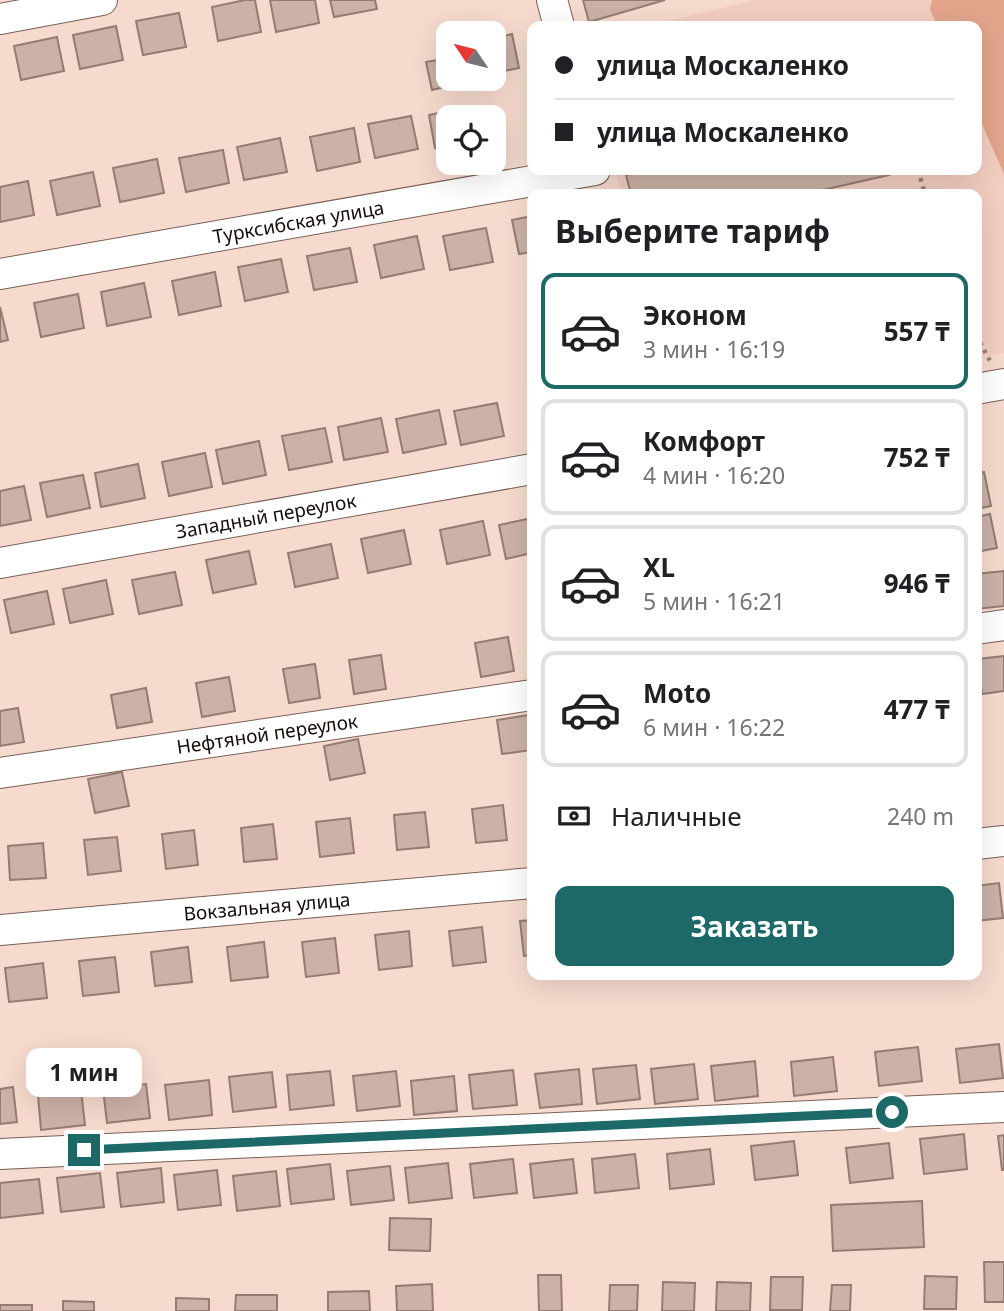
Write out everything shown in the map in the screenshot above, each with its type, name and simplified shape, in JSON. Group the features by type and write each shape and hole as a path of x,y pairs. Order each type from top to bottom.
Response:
{"street":[{"path":"0,19 102,0"},
{"path":"552,0 558,21"},
{"name":"Турксибская улица","path":"0,274 566,175"},
{"name":"Западный переулок","path":"0,563 527,470"},
{"path":"982,628 1004,625"},
{"name":"Нефтяной переулок","path":"0,773 527,696"},
{"path":"982,843 1004,841"},
{"name":"Вокзальная улица","path":"0,930 527,883"},
{"path":"0,1154 1004,1107"}],"shaded area":[{"path":"754,0 1004,0 1004,353 982,357 982,189 620,189 616,175 982,175 982,21 668,21"},
{"path":"932,0 1004,0 1004,174 982,124 982,21 935,21 930,9"}],"building":[{"path":"255,0 261,32 218,41 212,7"},
{"path":"270,0 315,0 319,23 276,32"},
{"path":"330,0 375,0 377,9 334,17"},
{"path":"583,0 665,0 592,21 589,21"},
{"path":"179,13 186,47 143,55 136,21"},
{"path":"116,26 123,60 80,69 73,35"},
{"path":"512,34 519,68 506,71 506,35"},
{"path":"57,37 64,71 21,80 14,46"},
{"path":"436,60 436,89 432,90 426,62"},
{"path":"436,114 436,148 435,148 429,115"},
{"path":"411,116 418,149 375,158 368,124"},
{"path":"354,128 360,162 317,171 310,137"},
{"path":"280,138 287,172 244,180 237,147"},
{"path":"223,150 229,183 186,192 179,158"},
{"path":"157,159 164,193 120,202 113,168"},
{"path":"93,172 100,206 57,215 50,181"},
{"path":"626,175 889,175 827,189 630,189"},
{"path":"28,181 34,215 0,222 0,187"},
{"path":"527,217 527,253 519,254 512,220"},
{"path":"486,228 493,262 450,270 443,236"},
{"path":"417,236 424,269 381,278 374,245"},
{"path":"350,248 357,282 314,290 307,256"},
{"path":"281,259 288,292 245,301 238,267"},
{"path":"215,272 221,306 179,315 172,281"},
{"path":"144,283 151,317 107,326 101,292"},
{"path":"78,294 84,328 41,337 34,303"},
{"path":"0,307 8,340 0,342"},
{"path":"497,403 504,436 461,445 454,411"},
{"path":"439,410 446,444 403,453 396,419"},
{"path":"381,418 388,452 344,460 338,427"},
{"path":"325,428 332,462 289,470 282,436"},
{"path":"259,441 266,475 223,484 216,450"},
{"path":"205,453 212,487 169,496 162,462"},
{"path":"138,464 145,498 101,507 95,473"},
{"path":"982,472 991,506 982,508"},
{"path":"83,475 90,508 47,517 40,483"},
{"path":"24,486 31,520 0,526 0,491"},
{"path":"990,514 997,548 982,551 982,516"},
{"path":"527,519 527,554 506,559 499,525"},
{"path":"483,521 490,555 447,564 440,530"},
{"path":"404,530 411,564 368,573 361,539"},
{"path":"331,544 338,578 295,587 288,553"},
{"path":"249,551 256,584 213,593 206,560"},
{"path":"1004,571 1004,606 982,608 982,573"},
{"path":"175,572 182,605 139,614 132,580"},
{"path":"106,580 113,614 70,623 63,589"},
{"path":"47,591 54,624 11,633 4,600"},
{"path":"508,637 514,671 481,677 475,643"},
{"path":"381,655 386,689 354,694 349,660"},
{"path":"1004,656 1004,691 982,694 982,659"},
{"path":"315,664 320,698 289,703 283,669"},
{"path":"229,677 235,711 202,717 196,683"},
{"path":"146,688 152,722 117,728 111,695"},
{"path":"18,708 24,742 0,746 0,711"},
{"path":"527,715 527,751 502,754 497,720"},
{"path":"358,739 365,773 330,780 324,746"},
{"path":"122,772 129,806 95,813 88,779"},
{"path":"503,805 507,840 476,843 472,809"},
{"path":"425,812 429,847 397,850 394,815"},
{"path":"350,818 354,853 320,857 316,822"},
{"path":"273,824 277,859 244,862 241,828"},
{"path":"194,830 198,865 166,869 162,834"},
{"path":"117,837 121,871 88,875 84,840"},
{"path":"43,843 46,878 10,880 8,846"},
{"path":"999,883 1003,918 982,920 982,885"},
{"path":"527,920 527,956 524,956 520,921"},
{"path":"482,927 486,962 453,966 449,931"},
{"path":"409,931 412,966 379,970 375,935"},
{"path":"335,938 339,973 306,977 302,942"},
{"path":"264,942 268,977 231,981 227,947"},
{"path":"188,947 192,982 155,986 151,952"},
{"path":"115,957 119,992 83,996 79,961"},
{"path":"43,963 47,998 9,1002 5,968"},
{"path":"999,1044 1003,1078 960,1083 956,1049"},
{"path":"918,1047 922,1081 879,1086 875,1052"},
{"path":"833,1057 837,1091 794,1096 791,1062"},
{"path":"755,1061 758,1096 715,1101 711,1066"},
{"path":"694,1064 698,1099 655,1104 651,1069"},
{"path":"636,1065 640,1099 597,1104 593,1069"},
{"path":"579,1069 582,1104 540,1108 535,1074"},
{"path":"513,1070 517,1105 473,1109 469,1075"},
{"path":"330,1071 334,1105 290,1110 287,1075"},
{"path":"396,1071 400,1106 357,1111 353,1076"},
{"path":"272,1072 276,1107 233,1112 229,1077"},
{"path":"454,1076 457,1111 414,1115 411,1081"},
{"path":"209,1080 212,1115 169,1120 165,1085"},
{"path":"146,1084 150,1118 107,1123 103,1089"},
{"path":"13,1087 17,1122 0,1124 0,1089"},
{"path":"81,1090 85,1125 41,1130 38,1095"},
{"path":"964,1134 967,1169 924,1174 920,1139"},
{"path":"1004,1135 1004,1170 1002,1170 998,1136"},
{"path":"794,1141 798,1175 755,1180 751,1146"},
{"path":"889,1143 893,1178 850,1183 846,1148"},
{"path":"710,1149 714,1184 670,1189 667,1154"},
{"path":"635,1154 639,1188 595,1193 592,1159"},
{"path":"513,1159 517,1193 474,1198 470,1164"},
{"path":"573,1159 577,1193 534,1198 530,1164"},
{"path":"448,1163 452,1198 409,1203 405,1168"},
{"path":"330,1164 334,1199 291,1204 287,1169"},
{"path":"390,1166 394,1200 351,1205 347,1171"},
{"path":"161,1168 164,1202 121,1207 117,1173"},
{"path":"217,1170 221,1205 178,1210 174,1175"},
{"path":"276,1171 280,1206 237,1211 233,1176"},
{"path":"100,1173 104,1207 61,1212 57,1178"},
{"path":"39,1179 43,1213 0,1218 0,1183"},
{"path":"922,1201 924,1247 833,1251 831,1205"},
{"path":"390,1218 431,1219 430,1251 389,1250"},
{"path":"984,1262 1004,1262 1004,1302 985,1302"},
{"path":"538,1275 561,1275 562,1311 539,1311"},
{"path":"925,1276 957,1277 956,1309 924,1309"},
{"path":"771,1277 803,1277 802,1310 770,1310"},
{"path":"663,1282 695,1283 694,1311 662,1311"},
{"path":"717,1282 751,1283 750,1311 716,1311"},
{"path":"432,1284 433,1311 397,1311 396,1286"},
{"path":"610,1285 638,1285 637,1311 609,1311"},
{"path":"832,1285 851,1285 850,1311 830,1311"},
{"path":"369,1291 370,1311 328,1311 328,1292"},
{"path":"236,1295 277,1295 277,1311 235,1311"},
{"path":"176,1298 209,1299 209,1311 176,1311"},
{"path":"63,1301 94,1302 94,1311 63,1311"},
{"path":"0,1305 32,1305 32,1311 0,1311"}],"route":[{"path":"84,1150 892,1112"}]}
